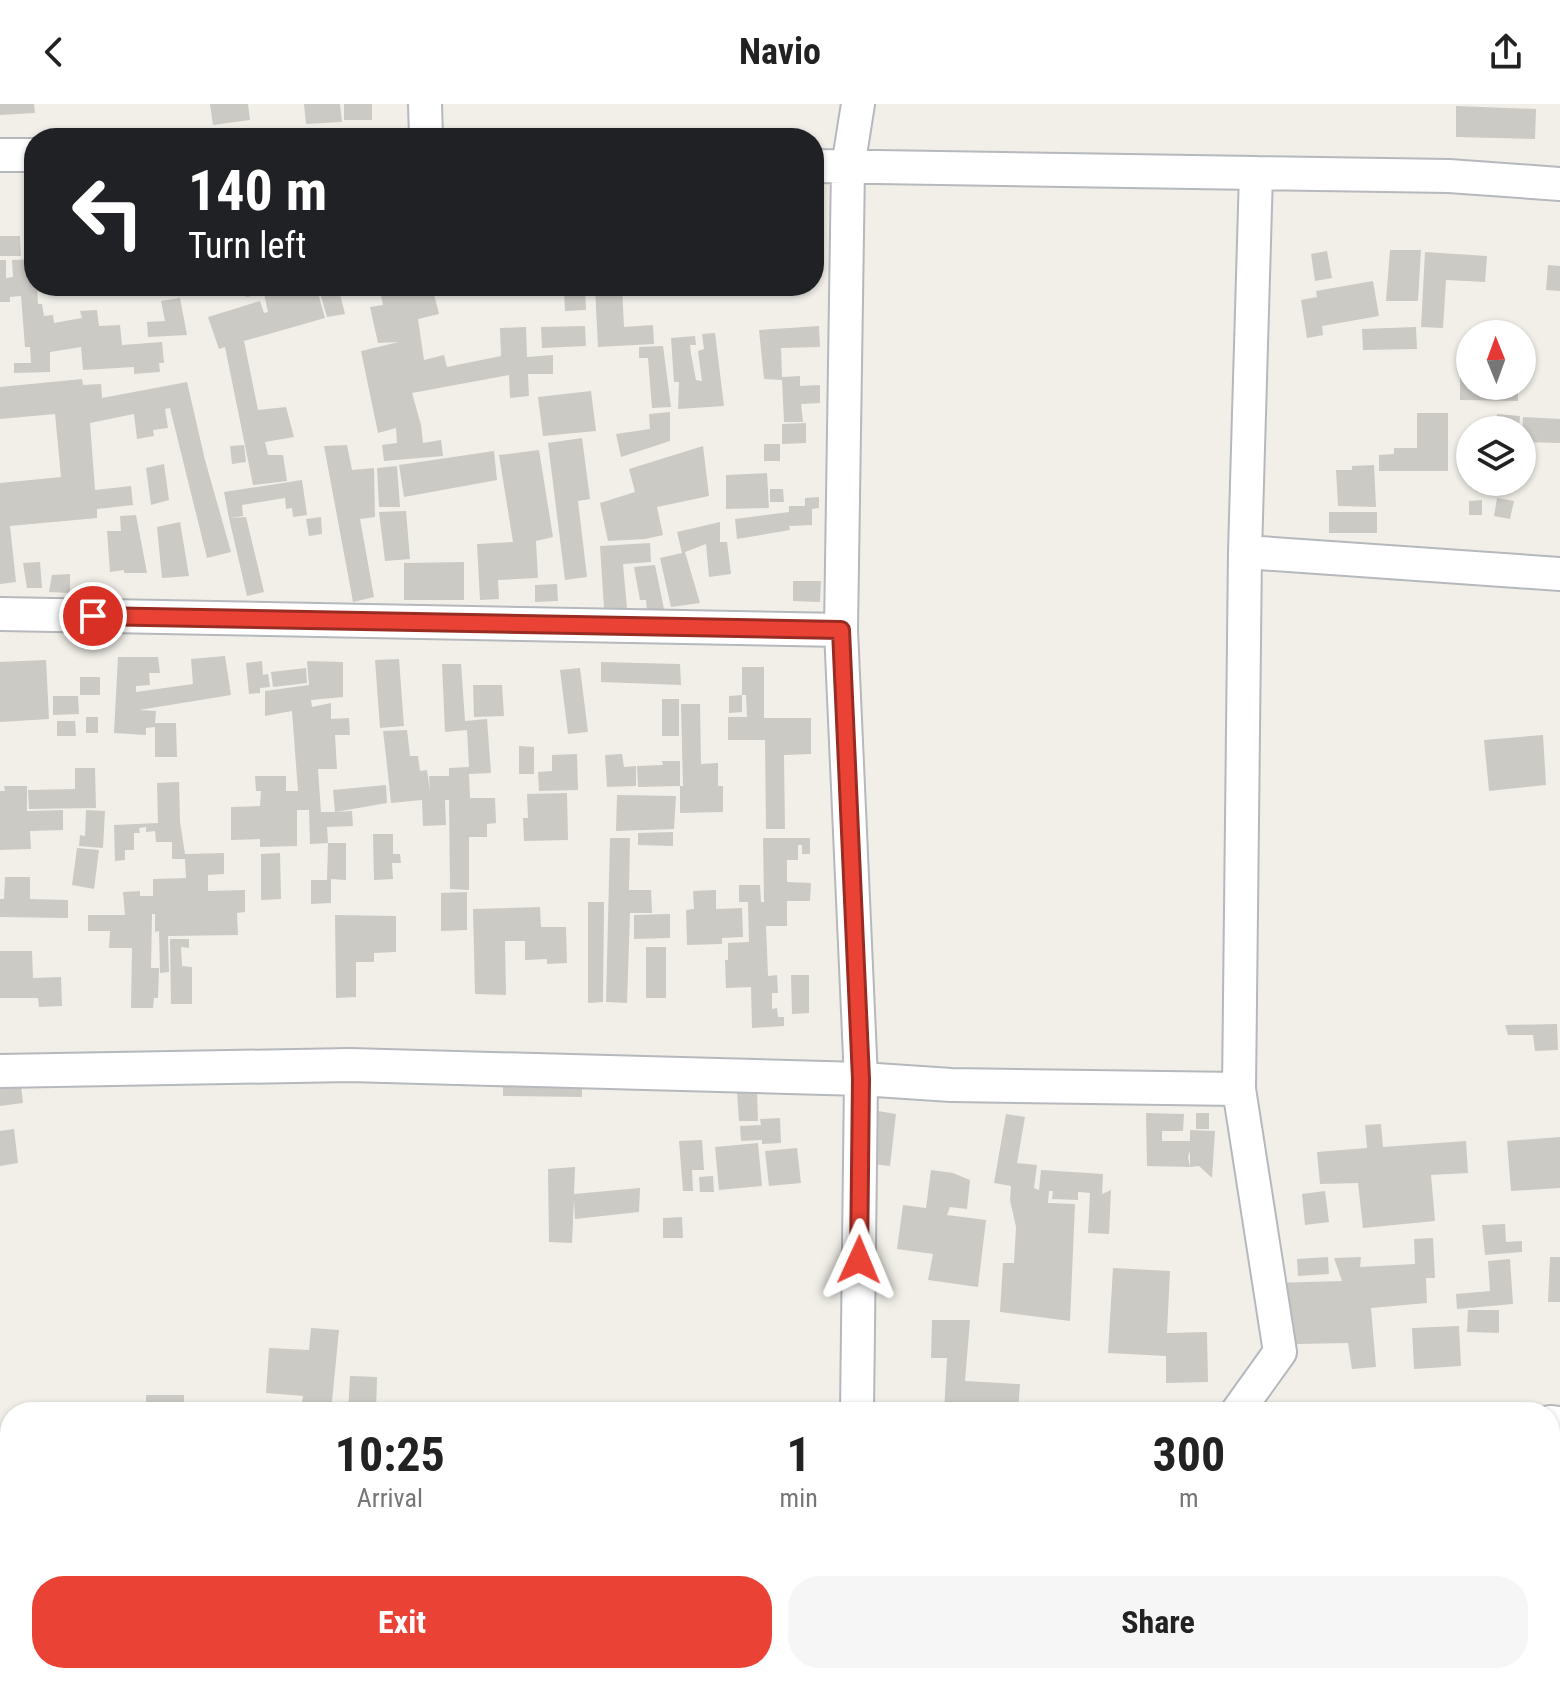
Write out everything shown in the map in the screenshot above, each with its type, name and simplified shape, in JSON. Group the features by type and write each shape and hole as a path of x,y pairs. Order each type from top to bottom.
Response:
{"street":[{"path":"425,104 426,128"},
{"path":"857,1402 861,1079 841,630 848,167 858,104"},
{"path":"0,155 24,155"},
{"path":"824,166 1449,176 1560,184"},
{"path":"1244,1402 1280,1352 1239,1089 1245,552 1256,173"},
{"path":"1245,552 1560,574"},
{"path":"0,614 841,630"},
{"path":"0,1071 350,1065 861,1079 951,1085 1239,1089"}],"building":[{"path":"0,104 34,104 35,113 0,115"},
{"path":"210,104 248,104 250,120 213,125"},
{"path":"304,104 340,104 342,122 306,124"},
{"path":"344,104 372,104 372,120 344,120"},
{"path":"1456,106 1536,109 1535,139 1456,137"},
{"path":"0,236 20,236 21,256 0,256"},
{"path":"1390,250 1421,250 1418,301 1386,301"},
{"path":"1327,251 1332,278 1315,281 1311,254"},
{"path":"1425,252 1487,256 1485,282 1446,280 1443,328 1421,327"},
{"path":"24,259 24,296 38,296 44,316 53,315 54,323 82,318 80,311 97,310 99,326 120,325 122,345 162,342 164,363 159,363 160,372 134,374 134,367 83,370 81,347 50,352 50,372 14,373 14,363 31,363 30,347 25,347 21,296 10,297 10,302 0,302 0,260 6,260 6,278 13,277 12,260"},
{"path":"1548,265 1560,266 1560,291 1546,290"},
{"path":"1373,281 1379,316 1322,326 1323,335 1307,338 1301,300 1317,297 1316,291"},
{"path":"264,296 319,296 325,318 244,341 258,410 286,407 294,437 265,442 268,455 283,455 287,481 253,485 225,347 219,349 208,317 260,301 264,313 268,312"},
{"path":"321,296 340,296 345,314 327,317"},
{"path":"381,296 434,296 439,314 418,319 424,360 444,355 447,367 501,356 500,328 526,327 527,357 553,355 553,374 528,374 529,396 510,398 509,375 412,393 423,443 441,440 443,456 384,461 382,445 397,443 396,428 378,433 361,351 399,342 378,343 370,307 383,305"},
{"path":"564,296 585,296 586,310 565,311"},
{"path":"595,296 622,296 624,327 653,325 654,344 598,347"},
{"path":"180,298 187,335 148,337 147,322 165,321 161,301"},
{"path":"585,326 586,346 542,348 541,327"},
{"path":"819,326 820,347 781,348 782,377 800,376 800,386 820,385 820,403 801,404 803,422 784,422 782,380 764,379 759,330"},
{"path":"1416,327 1417,349 1363,350 1362,329"},
{"path":"715,333 724,406 678,409 679,382 674,382 671,338 695,336 696,345 690,345 691,354 696,380 702,381 698,351 704,349 702,334"},
{"path":"663,346 671,407 652,408 648,358 639,358 639,347"},
{"path":"82,379 83,385 101,384 102,398 187,382 231,552 207,558 170,408 165,409 168,428 153,430 154,436 137,439 134,414 90,423 95,490 131,486 133,505 97,509 97,518 10,526 16,582 0,584 0,483 61,477 55,414 0,419 0,387"},
{"path":"591,391 596,431 543,436 538,397"},
{"path":"670,412 670,441 621,457 616,434 650,429 649,414"},
{"path":"1417,413 1448,413 1448,471 1379,471 1379,455 1394,454 1394,448 1417,448"},
{"path":"1536,418 1560,419 1560,443 1536,442"},
{"path":"806,423 806,443 782,444 782,424"},
{"path":"582,438 590,499 578,501 587,577 565,580 548,443"},
{"path":"764,444 780,444 780,461 764,461"},
{"path":"244,445 246,462 232,464 230,446"},
{"path":"347,445 352,470 374,468 375,517 360,519 374,597 353,602 324,446"},
{"path":"703,446 709,496 657,507 663,535 608,541 600,503 635,492 629,469"},
{"path":"539,450 553,537 536,541 538,578 498,580 499,599 480,600 477,544 513,542 499,455"},
{"path":"494,451 497,480 404,497 399,465"},
{"path":"164,464 169,500 151,505 146,468"},
{"path":"1374,465 1376,507 1338,506 1336,470"},
{"path":"397,466 400,507 379,507 377,468"},
{"path":"767,473 769,508 726,509 726,475"},
{"path":"302,480 307,515 293,517 292,508 286,509 285,498 242,505 243,516 229,518 224,492"},
{"path":"770,489 783,489 784,502 770,502"},
{"path":"819,497 819,508 812,509 812,525 789,526 790,530 737,539 735,519 789,512 789,506 805,506 805,498"},
{"path":"1497,498 1514,501 1510,519 1494,516"},
{"path":"1482,500 1482,515 1469,515 1469,501"},
{"path":"406,511 410,559 385,561 379,512"},
{"path":"1329,512 1377,512 1377,533 1329,533"},
{"path":"136,515 147,573 110,572 107,531 121,531 120,516"},
{"path":"246,517 264,592 247,596 229,518"},
{"path":"321,517 322,534 309,536 306,519"},
{"path":"180,522 189,576 162,578 157,527"},
{"path":"720,522 720,542 727,542 731,574 709,577 706,544 685,552 700,603 671,607 660,558 682,553 677,532"},
{"path":"650,543 651,562 623,564 627,608 604,608 600,546"},
{"path":"40,562 42,588 27,588 23,563"},
{"path":"464,562 464,600 404,600 404,563"},
{"path":"655,565 664,609 647,611 646,600 640,600 634,567"},
{"path":"70,574 70,593 49,592 52,575"},
{"path":"793,581 821,581 820,602 793,601"},
{"path":"557,584 558,601 535,602 535,585"},
{"path":"225,656 231,695 139,710 156,711 155,723 176,723 177,757 155,757 155,727 146,728 146,735 114,733 118,657 158,657 160,673 149,673 150,685 136,686 136,692 193,684 191,659"},
{"path":"399,659 404,726 380,728 375,660"},
{"path":"46,660 49,719 0,722 0,662"},
{"path":"262,661 263,675 268,674 270,687 260,688 260,693 249,694 246,663"},
{"path":"307,661 343,662 343,697 311,700 312,707 331,703 331,719 349,718 350,735 335,735 337,769 318,769 321,812 352,811 353,826 327,827 328,843 310,844 309,810 297,810 297,846 260,847 260,839 231,840 231,807 260,806 261,791 256,791 255,776 286,776 286,791 298,791 292,711 265,716 265,691 309,685"},
{"path":"601,662 680,664 681,685 601,682"},
{"path":"442,664 461,664 465,721 487,719 491,773 469,774 470,798 495,798 496,823 487,824 487,837 469,837 469,890 450,889 449,800 445,800 446,825 423,826 422,800 391,803 383,731 407,730 410,756 418,756 420,771 427,770 430,792 429,776 449,776 449,768 469,767 467,730 445,732"},
{"path":"742,667 764,667 764,718 811,718 811,754 784,755 785,829 766,829 765,740 728,740 728,717 747,717 746,695 742,695"},
{"path":"306,668 307,683 273,687 271,672"},
{"path":"580,668 588,732 568,734 560,670"},
{"path":"80,677 100,677 100,695 80,695"},
{"path":"473,685 502,685 504,716 474,717"},
{"path":"742,695 742,712 729,713 729,696"},
{"path":"53,696 78,696 79,714 53,715"},
{"path":"662,699 679,699 679,736 662,736"},
{"path":"681,704 700,704 701,764 718,763 718,786 723,786 723,812 680,813 680,786 683,786"},
{"path":"86,717 98,717 98,733 86,733"},
{"path":"57,721 75,721 76,736 57,736"},
{"path":"1543,735 1546,785 1489,791 1484,740"},
{"path":"519,746 534,747 534,774 519,774"},
{"path":"577,754 578,790 539,791 538,772 552,771 552,755"},
{"path":"622,754 624,767 636,766 636,786 607,787 605,755"},
{"path":"662,761 680,761 680,786 638,787 637,766 663,765"},
{"path":"75,768 95,768 96,808 29,809 28,790 75,789"},
{"path":"179,782 185,854 224,853 224,874 208,875 208,891 245,890 245,912 237,913 238,935 168,936 169,972 160,973 159,931 155,932 155,914 152,914 151,968 159,968 158,998 154,998 153,1008 131,1008 132,948 109,948 110,931 88,931 88,915 125,915 123,892 140,891 140,896 153,896 153,879 186,878 185,859 172,859 172,842 156,842 155,831 146,832 146,827 139,828 140,833 134,833 134,850 125,850 125,860 115,861 114,825 158,823 157,783"},
{"path":"386,785 387,803 335,812 333,790"},
{"path":"4,786 27,786 27,811 63,810 63,830 30,831 31,849 0,850 0,791 5,791"},
{"path":"567,793 568,840 524,841 523,818 528,818 527,794"},
{"path":"617,795 676,796 674,829 616,831"},
{"path":"86,810 105,811 103,848 79,846 80,835 85,836"},
{"path":"673,832 673,846 638,845 638,833"},
{"path":"373,834 393,834 393,854 400,854 401,863 392,863 393,879 374,880"},
{"path":"610,838 630,838 629,890 651,890 652,913 630,913 627,1003 606,1002"},
{"path":"763,838 810,838 810,854 802,854 802,845 798,845 798,860 787,860 787,882 811,883 810,901 787,901 787,926 766,926 768,976 777,975 778,993 772,993 772,1009 777,1008 778,1017 784,1017 784,1026 752,1028 751,987 726,988 725,960 728,960 728,943 749,942 748,902 739,902 739,885 760,885 761,902 764,902"},
{"path":"328,843 346,843 346,880 331,879 331,903 311,904 311,880 327,880"},
{"path":"77,848 99,850 94,889 72,885"},
{"path":"280,853 281,899 261,900 261,854"},
{"path":"5,877 30,877 30,899 68,900 68,918 0,917"},
{"path":"716,890 716,909 742,908 743,937 722,938 722,944 687,945 686,910 694,909 693,891"},
{"path":"467,892 467,930 441,931 441,893"},
{"path":"588,902 604,902 603,1002 588,1003"},
{"path":"540,907 541,927 566,927 567,963 547,964 547,959 525,960 525,941 505,941 506,995 475,994 473,909"},
{"path":"670,914 670,938 634,939 634,915"},
{"path":"335,915 396,916 396,952 374,953 374,962 356,962 356,997 336,998"},
{"path":"170,939 189,939 189,948 181,947 182,966 192,967 192,1004 171,1004"},
{"path":"646,947 666,947 666,998 646,998"},
{"path":"0,951 32,951 33,978 61,977 62,1006 39,1007 38,998 0,998"},
{"path":"791,975 809,975 809,1013 792,1014"},
{"path":"1557,1024 1558,1050 1535,1051 1533,1035 1508,1035 1505,1025"},
{"path":"503,1061 582,1061 582,1097 503,1096"},
{"path":"20,1076 23,1103 0,1106 0,1078"},
{"path":"757,1091 758,1121 739,1121 737,1092"},
{"path":"878,1111 896,1114 890,1166 872,1164"},
{"path":"1146,1113 1184,1114 1183,1131 1162,1131 1162,1141 1190,1141 1190,1130 1215,1131 1212,1178 1199,1166 1190,1167 1147,1166"},
{"path":"1196,1113 1209,1113 1209,1129 1196,1129"},
{"path":"1006,1114 1025,1117 1017,1163 1037,1165 1034,1188 1039,1190 1041,1170 1103,1174 1102,1194 1111,1190 1109,1234 1088,1233 1090,1193 1078,1192 1078,1200 1052,1199 1053,1191 1049,1191 1048,1203 1075,1204 1070,1321 1000,1312 1003,1263 1014,1263 1016,1227 1010,1200 1011,1186 994,1183"},
{"path":"780,1118 781,1143 741,1141 740,1126 761,1125 760,1119"},
{"path":"1381,1124 1383,1147 1466,1141 1468,1173 1431,1175 1435,1221 1363,1228 1358,1183 1320,1184 1317,1152 1367,1148 1365,1125"},
{"path":"14,1129 18,1163 0,1166 0,1131"},
{"path":"1560,1137 1560,1188 1511,1191 1507,1141"},
{"path":"702,1140 704,1170 692,1170 693,1191 683,1191 679,1141"},
{"path":"758,1143 762,1186 719,1190 715,1147"},
{"path":"797,1148 801,1183 769,1186 765,1151"},
{"path":"575,1167 574,1194 640,1188 639,1212 575,1219 574,1199 572,1243 549,1242 548,1169"},
{"path":"931,1170 953,1173 970,1180 967,1209 950,1207 947,1215 986,1220 978,1287 928,1280 933,1254 897,1249 903,1205 926,1208"},
{"path":"713,1176 714,1192 700,1192 699,1177"},
{"path":"1325,1191 1329,1222 1305,1225 1302,1194"},
{"path":"682,1217 683,1238 663,1238 663,1218"},
{"path":"1505,1224 1506,1242 1522,1241 1522,1252 1485,1255 1482,1225"},
{"path":"1433,1238 1435,1278 1426,1278 1427,1303 1371,1308 1376,1367 1352,1369 1348,1343 1297,1344 1297,1359 1280,1352 1271,1283 1342,1281 1334,1258 1361,1257 1360,1267 1415,1264 1414,1239"},
{"path":"1328,1257 1329,1274 1298,1276 1297,1259"},
{"path":"1550,1257 1560,1257 1560,1302 1548,1302"},
{"path":"1510,1259 1513,1304 1457,1309 1456,1294 1490,1291 1488,1261"},
{"path":"1113,1268 1170,1271 1167,1333 1207,1332 1208,1382 1166,1383 1166,1356 1108,1353"},
{"path":"1468,1310 1499,1310 1499,1333 1467,1332"},
{"path":"932,1320 970,1320 965,1381 1020,1384 1019,1402 945,1402 947,1358 931,1358"},
{"path":"1459,1326 1461,1366 1414,1369 1412,1328"},
{"path":"311,1328 339,1330 332,1402 302,1402 303,1396 266,1393 269,1348 309,1350"},
{"path":"350,1376 377,1377 376,1402 349,1402"},
{"path":"146,1395 184,1395 184,1402 146,1402"}],"route":[{"path":"93,616 841,630 861,1079 859,1260"}]}
